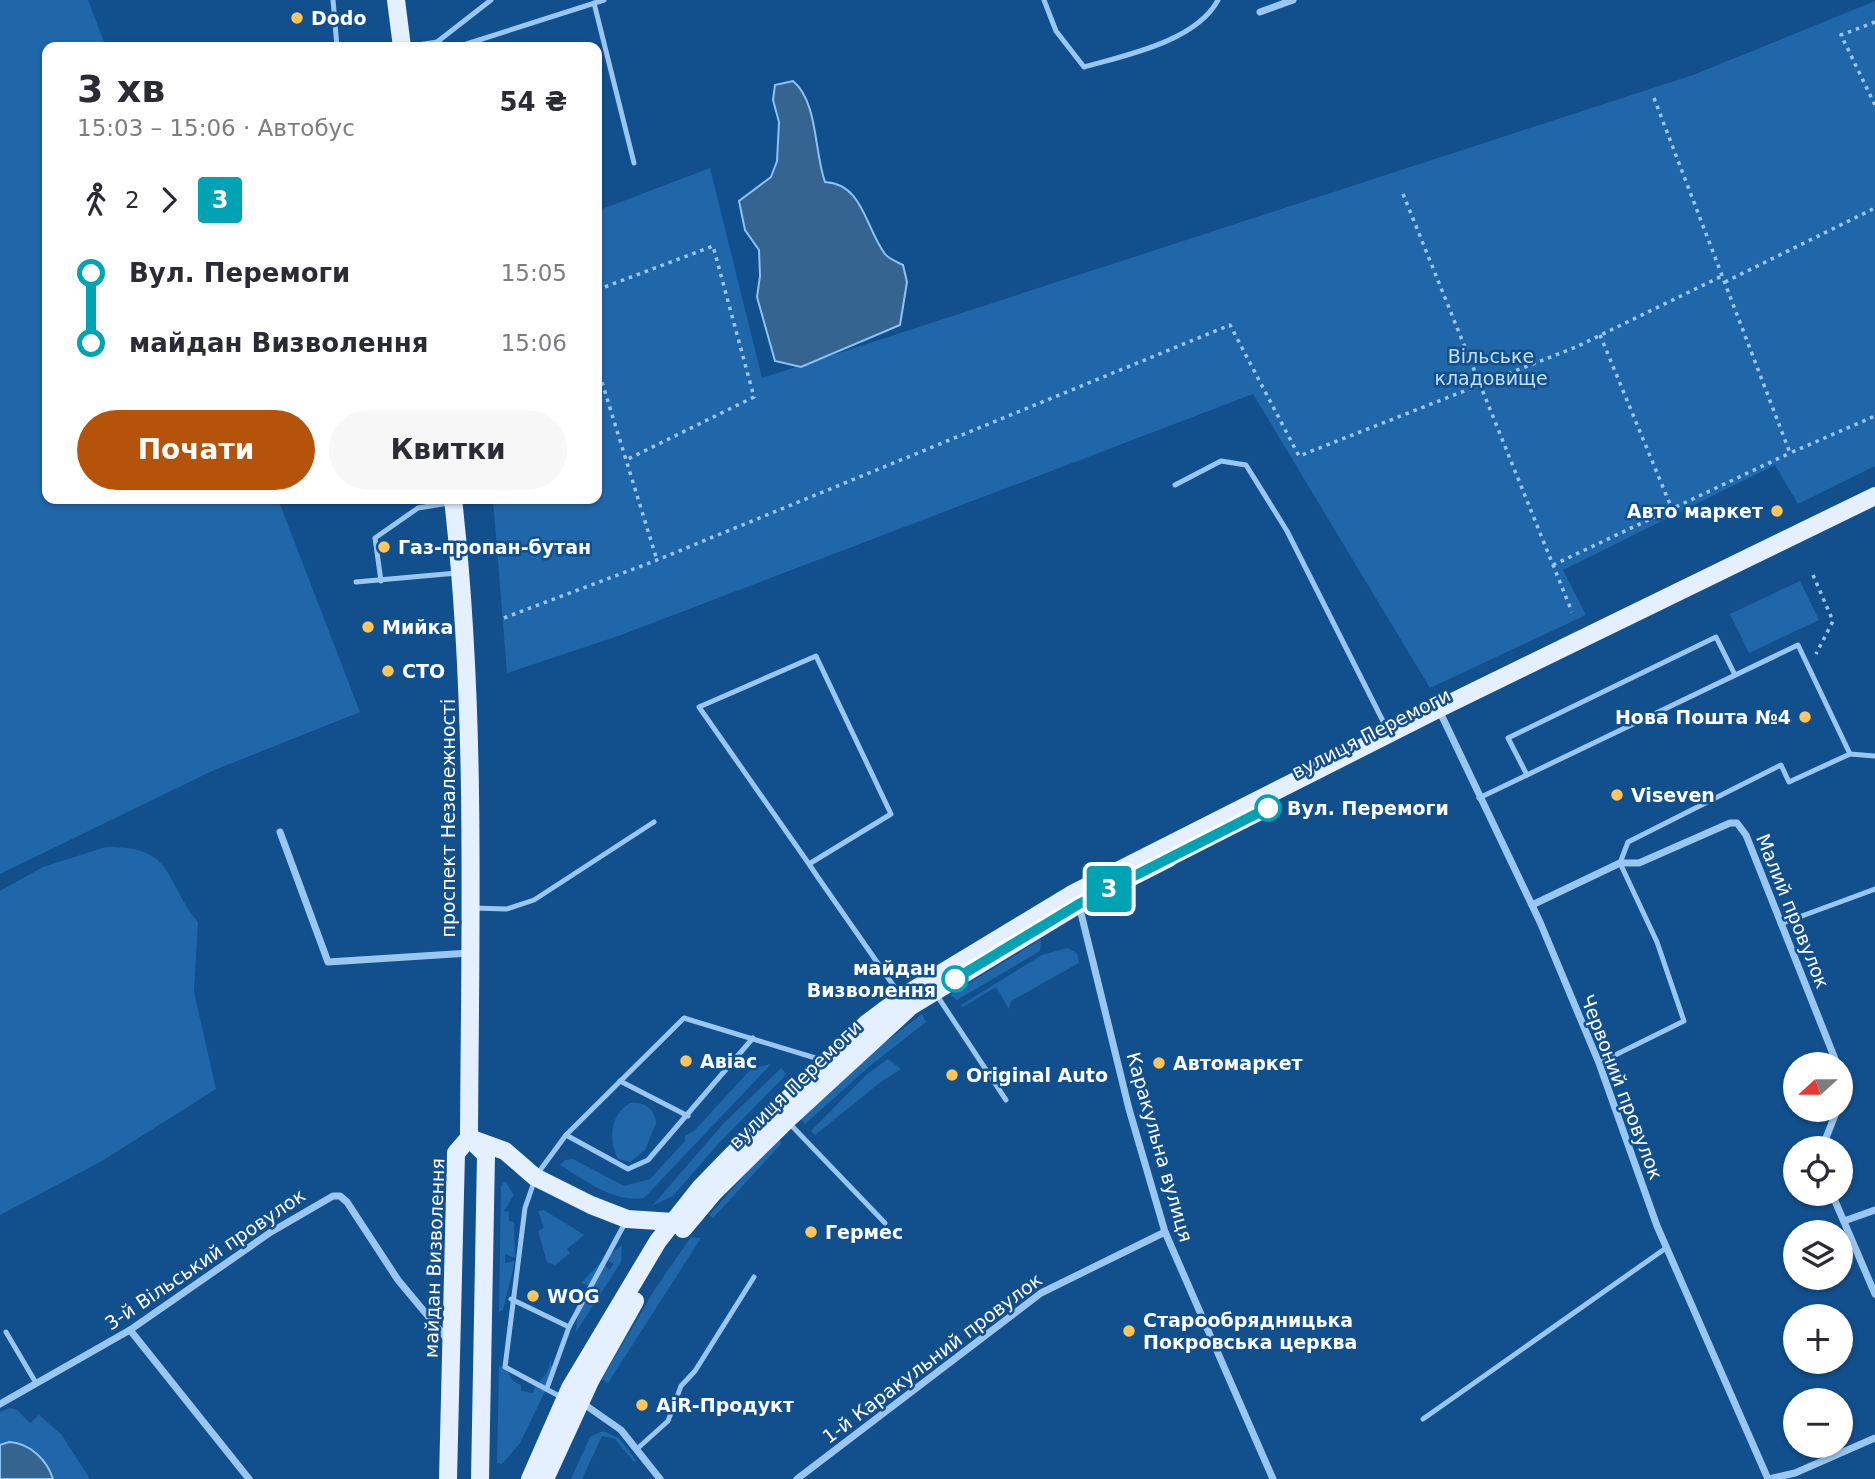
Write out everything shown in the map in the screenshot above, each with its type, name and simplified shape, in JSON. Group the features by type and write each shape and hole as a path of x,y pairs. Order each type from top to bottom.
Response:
{"main road":[{"path":"396,0 401,42"},
{"name":"вулиця Перемоги","path":"573,1401 700,1188 831,1068 934,991 1077,898 1875,496"},
{"name":"проспект Незалежності","path":"453,504 468,666 470,1138"},
{"name":"вулиця Перемоги","path":"679,1225 786,1121 866,1024 902,997 1077,898 1389,734 1441,714 1875,509"},
{"path":"470,1138 505,1150 535,1177 627,1219 679,1225"},
{"path":"470,1138 486,1155 480,1479"},
{"name":"майдан Визволення","path":"448,1479 456,1153 470,1138"},
{"path":"530,1479 573,1401"},
{"path":"545,1479 573,1401"}],"street":[{"path":"1259,12 1293,0"},
{"name":"Червоний провулок","path":"1441,714 1532,905 1599,1063 1666,1248 1769,1479"},
{"name":"Малий провулок","path":"1532,905 1620,863 1639,863 1730,823 1737,823 1746,835 1832,1052"},
{"path":"280,832 328,962 470,953"},
{"name":"Каракульна вулиця","path":"1077,898 1129,1109 1164,1232 1273,1479"},
{"name":"3-й Вільський провулок","path":"0,1404 130,1330 271,1232 323,1200 340,1196 347,1202 397,1280 452,1344"},
{"path":"1847,1220 1875,1210"},
{"name":"1-й Каракульний провулок","path":"797,1479 1041,1293 1164,1232"},
{"path":"1853,1242 1875,1294"},
{"path":"130,1330 249,1479"},
{"path":"573,1401 607,1418 638,1448 660,1479"},
{"path":"1769,1479 1795,1473 1875,1438"}],"lane":[{"path":"333,0 337,42"},
{"path":"437,42 491,0"},
{"path":"473,42 604,0"},
{"path":"1044,0 1056,31 1084,67 1155,46 1209,18 1218,0"},
{"path":"594,3 634,163"},
{"path":"1175,485 1221,461 1246,465 1287,531 1389,734"},
{"path":"381,581 376,538 418,508 438,504"},
{"path":"356,582 460,573"},
{"path":"1527,775 1508,738 1716,637 1735,675"},
{"path":"1479,798 1798,645 1850,754"},
{"path":"809,864 891,814 816,656 699,707 902,997"},
{"path":"1599,1063 1684,1021 1657,942 1620,863 1628,842 1781,765 1789,782 1850,754 1875,756"},
{"path":"470,908 507,909 534,900 654,822"},
{"path":"1780,924 1875,889"},
{"path":"934,991 1006,1100"},
{"path":"573,1401 506,1370 511,1298 525,1209 535,1177 566,1135 684,1018 753,1038 831,1068"},
{"path":"566,1135 628,1169 648,1160 753,1038"},
{"path":"620,1081 688,1116"},
{"path":"786,1121 885,1223"},
{"path":"547,1388 569,1327 627,1219"},
{"path":"1423,1419 1666,1248"},
{"path":"638,1448 668,1421 681,1386 695,1371 754,1277"},
{"path":"511,1298 569,1327"},
{"path":"6,1332 36,1382"}],"path":[{"path":"1875,22 1841,35 1875,105"},
{"path":"1654,98 1790,453"},
{"path":"1403,194 1572,612"},
{"path":"1725,282 1875,208"},
{"path":"602,288 713,246 754,397 626,460"},
{"path":"504,618 657,560 1230,325 1298,456 1600,335 1722,276"},
{"path":"1600,335 1672,509"},
{"path":"602,382 657,560"},
{"path":"1553,565 1790,453 1875,416"},
{"path":"1809,668 1833,621 1814,575"}],"green space":[{"path":"0,0 88,0 104,42 42,42 42,504 280,504 360,712 212,771 0,874"},
{"name":"Вільське кладовище","path":"1875,1 1875,466 1798,504 1775,465 1563,570 1586,615 1430,688 1253,394 621,635 507,673 493,504 602,504 602,209 710,168 762,378 1693,75"},
{"path":"1800,581 1819,620 1749,653 1730,614"},
{"path":"106,847 145,852 156,859 165,868 198,922 194,992 216,1089 102,1161 0,1215 0,891 43,867"},
{"path":"1041,939 1040,951 957,1000 950,995"},
{"path":"1067,948 1077,953 1079,963 1011,1001 1009,1009 996,987 963,1007 961,1005 1042,955"},
{"path":"922,1014 926,1022 871,1065 805,1124 800,1118 880,1046"},
{"path":"888,1059 901,1069 815,1135 811,1131 866,1075"},
{"path":"771,1064 644,1198 633,1199 610,1194 560,1165 565,1160 573,1159 624,1186 650,1179 685,1141 685,1136 695,1130 751,1069"},
{"path":"781,1068 786,1074 782,1079 718,1144 673,1196 652,1206 724,1123"},
{"path":"630,1103 640,1103 648,1107 656,1123 645,1150 630,1162 618,1159 612,1136 618,1114"},
{"path":"778,1138 782,1143 713,1218 709,1215"},
{"path":"505,1181 514,1195 504,1211 509,1212 509,1221 514,1222 515,1258 505,1254 505,1263 515,1261 503,1310 499,1312 501,1186"},
{"path":"544,1210 584,1235 567,1249 570,1253 555,1265 547,1262 538,1231 544,1228 538,1211"},
{"path":"691,1237 701,1238 608,1383 602,1379 655,1289"},
{"path":"622,1245 621,1262 576,1332 580,1287 589,1296 595,1288 581,1283 602,1261 609,1270 614,1264 605,1259"},
{"path":"550,1360 554,1373 520,1443 502,1464 497,1463 499,1366 505,1367 513,1381 521,1385 521,1391 533,1393 548,1370"},
{"path":"10,1408 17,1410 30,1423 39,1415 61,1434 90,1479 53,1479 9,1442 0,1445 0,1412"},
{"path":"603,1431 619,1438 636,1460 634,1462 615,1439 602,1436 582,1479 571,1479 590,1437"}],"shaded area":[{"path":"793,81 807,101 825,182 848,190 862,209 885,254 903,265 907,282 900,325 801,367 775,361 757,297 760,276 759,250 745,230 739,201 771,177 777,161 779,122 773,100 775,85"},
{"path":"9,1442 31,1449 37,1454 47,1465 53,1479 0,1479 0,1445"}],"bus line":[{"name":"3","path":"955,979 1079,904 1268,808"}],"place":[{"name":"Dodo","path":"297,18"},
{"name":"Авто маркет","path":"1777,511"},
{"name":"Газ-пропан-бутан","path":"384,547"},
{"name":"Мийка","path":"368,627"},
{"name":"СТО","path":"388,671"},
{"name":"Нова Пошта №4","path":"1805,717"},
{"name":"Viseven","path":"1617,795"},
{"name":"Вул. Перемоги","path":"1268,808"},
{"name":"майдан Визволення","path":"955,979"},
{"name":"Авіас","path":"686,1061"},
{"name":"Автомаркет","path":"1159,1063"},
{"name":"Original Auto","path":"952,1075"},
{"name":"Гермес","path":"811,1232"},
{"name":"WOG","path":"533,1296"},
{"name":"Старообрядницька Покровська церква","path":"1129,1331"},
{"name":"AiR-Продукт","path":"642,1405"}]}
